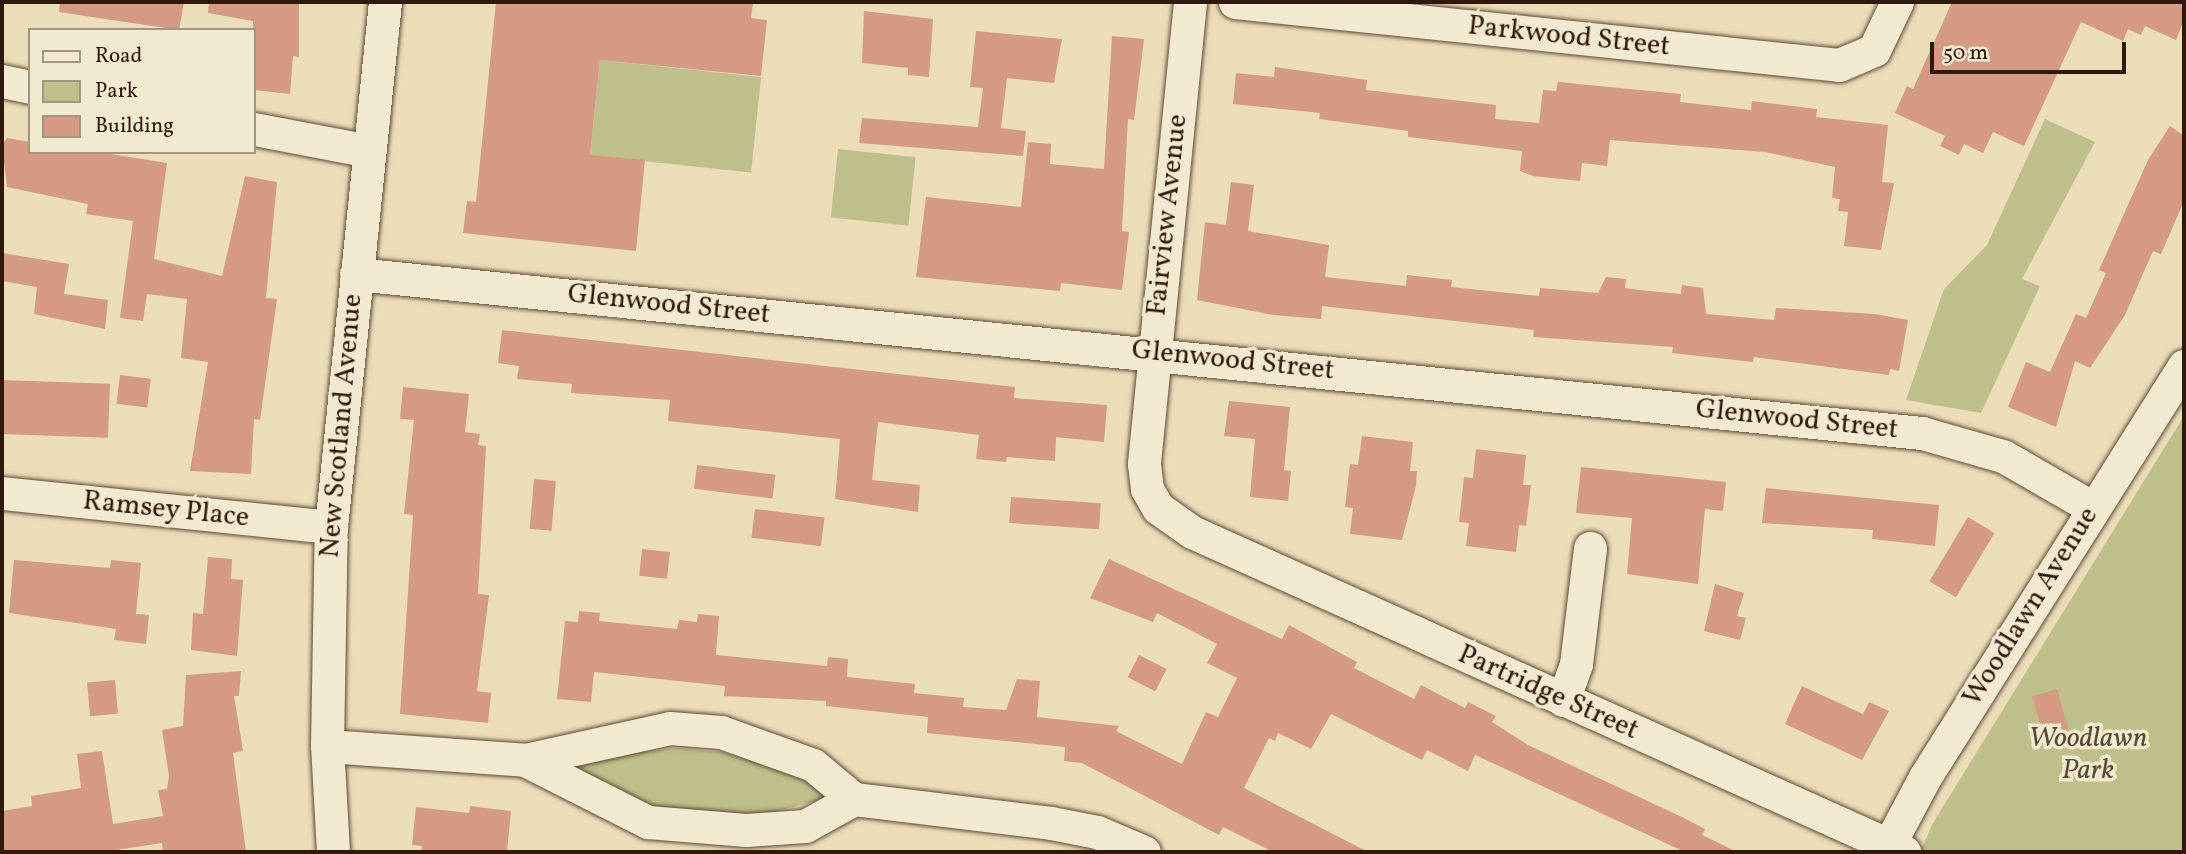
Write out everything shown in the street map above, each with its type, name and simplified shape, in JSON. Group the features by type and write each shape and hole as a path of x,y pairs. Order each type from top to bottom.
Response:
{"street":[{"name":"New Scotland Avenue","path":"332,852 327,746 331,527 385,2"},
{"name":"Fairview Avenue","path":"1190,2 1154,353 1145,482 1162,513 1192,532"},
{"name":"Parkwood Street","path":"1235,2 1831,65 1861,60 1878,44 1897,2"},
{"path":"2,82 28,87"},
{"path":"256,129 369,150"},
{"name":"Glenwood Street","path":"356,274 1922,433 2003,456 2093,508"},
{"name":"Woodlawn Avenue","path":"1893,850 1925,777 2184,366"},
{"name":"Ramsey Place","path":"2,493 331,527"},
{"name":"Partridge Street","path":"1192,532 1893,850"},
{"path":"1563,700 1576,664 1590,548"},
{"path":"327,746 525,760 670,728 721,732 813,765 854,799 1051,823 1097,832 1144,852"},
{"path":"525,760 648,822 746,830 805,826 854,799"}],"green space":[{"path":"600,60 761,77 751,172 590,155"},
{"path":"2045,119 2095,142 2022,279 2040,286 1981,413 1906,400 1944,289 1987,245"},
{"path":"838,149 916,157 908,226 831,218"},
{"name":"Woodlawn Park","path":"2184,416 2184,852 1920,852 1933,823"},
{"path":"675,748 721,752 801,773 827,798 774,812 711,817 642,808 571,768 577,760"}],"building":[{"path":"60,2 184,2 179,28 59,12"},
{"path":"209,2 299,2 299,57 293,56 290,94 256,90 256,28 253,28 253,21 208,13"},
{"path":"496,2 753,2 751,18 767,20 761,76 600,60 590,155 645,160 636,251 463,233 467,201 476,202"},
{"path":"1952,2 2176,2 2184,5 2184,20 2176,40 2145,26 2141,35 2128,29 2123,41 2081,22 2024,146 1993,132 1983,153 1964,144 1959,155 1940,146 1945,136 1895,113 1907,86 1913,89"},
{"path":"864,11 933,19 929,77 908,75 908,68 862,63"},
{"path":"976,31 1062,39 1054,83 1007,78 1001,128 1026,131 1023,156 859,143 862,118 978,127 983,88 970,87"},
{"path":"1112,36 1144,39 1134,120 1128,119 1122,231 1129,232 1122,290 1061,283 1060,291 916,277 926,197 1021,207 1028,142 1051,144 1050,164 1104,169"},
{"path":"1275,67 1367,80 1366,90 1496,105 1495,119 1539,123 1543,90 1556,91 1558,82 1681,94 1680,102 1751,110 1752,101 1817,109 1816,117 1888,125 1882,182 1894,183 1881,250 1844,246 1848,212 1838,211 1840,199 1832,198 1835,167 1765,152 1610,140 1607,166 1582,163 1580,181 1533,176 1520,171 1522,151 1408,137 1408,131 1319,119 1320,113 1233,104 1236,73 1274,77"},
{"path":"2170,126 2184,136 2184,201 2161,254 2153,251 2125,315 2090,368 2075,361 2056,427 2008,407 2026,362 2050,372 2076,314 2086,318 2106,273 2099,270 2148,160"},
{"path":"7,138 28,142 28,154 111,154 167,163 154,259 222,276 245,176 277,182 266,298 277,299 260,420 254,419 251,474 190,471 208,362 181,358 187,299 147,294 143,321 120,318 133,221 86,214 88,204 7,187 2,145"},
{"path":"1231,182 1254,185 1248,231 1329,245 1325,277 1406,286 1407,275 1452,280 1451,287 1539,296 1540,288 1598,293 1606,277 1626,279 1625,288 1639,290 1681,294 1682,285 1703,288 1706,314 1774,320 1776,308 1875,314 1908,320 1899,371 1890,369 1889,375 1754,357 1753,362 1672,353 1673,347 1533,337 1534,330 1322,306 1321,319 1273,315 1197,300 1205,222 1226,225"},
{"path":"2,253 69,264 64,294 108,300 105,329 34,314 37,287 2,281"},
{"path":"502,330 1015,387 1014,398 1107,405 1104,442 1056,437 1055,461 1007,457 1006,462 976,459 979,435 878,422 872,480 920,485 918,512 835,499 840,439 668,421 670,400 571,393 572,384 517,379 519,366 498,363"},
{"path":"120,375 151,379 147,408 116,404"},
{"path":"2,380 110,384 108,438 2,434"},
{"path":"403,387 469,394 465,432 480,434 478,445 486,446 478,594 489,595 477,691 491,693 488,723 400,714 413,515 404,514 414,420 400,419"},
{"path":"1229,401 1290,407 1284,470 1291,471 1288,501 1250,497 1255,439 1224,436"},
{"path":"1362,436 1413,442 1410,471 1417,471 1416,486 1402,540 1350,534 1353,508 1345,507 1350,464 1358,465"},
{"path":"1476,449 1526,455 1523,485 1531,485 1526,526 1519,525 1516,552 1466,546 1469,523 1459,522 1464,477 1473,478"},
{"path":"697,465 775,475 772,498 694,489"},
{"path":"1581,467 1726,482 1723,511 1705,509 1698,584 1627,574 1632,518 1576,513"},
{"path":"534,479 556,481 552,531 530,529"},
{"path":"1766,488 1939,505 1935,546 1872,539 1873,530 1762,523"},
{"path":"1011,497 1101,503 1099,529 1009,523"},
{"path":"755,509 824,518 821,546 751,538"},
{"path":"1968,517 1995,533 1956,597 1929,581"},
{"path":"642,549 670,552 667,579 639,576"},
{"path":"208,557 232,559 231,579 243,580 237,656 191,650 193,613 203,614"},
{"path":"1109,559 1282,639 1289,625 1357,662 1354,668 1414,699 1421,685 1465,708 1468,702 1496,716 1492,722 1528,745 1684,818 1705,829 1702,835 1737,852 1685,852 1475,755 1468,771 1427,750 1422,760 1331,714 1311,749 1278,733 1275,741 1269,738 1244,788 1368,852 1273,852 1223,827 1219,835 1082,763 1064,761 1065,747 927,733 928,717 826,706 826,701 724,696 725,686 594,672 591,702 557,699 565,621 578,622 579,611 600,613 599,621 677,629 679,620 697,622 698,614 719,616 716,655 827,666 828,657 848,659 847,677 915,684 914,693 964,698 963,707 1006,710 1017,679 1040,681 1037,717 1119,726 1116,731 1182,764 1206,712 1218,717 1237,678 1207,663 1217,644 1157,613 1153,622 1090,598"},
{"path":"14,560 110,568 111,560 141,563 136,614 149,615 146,644 114,640 116,629 9,613"},
{"path":"1715,584 1744,593 1737,616 1746,618 1740,640 1704,631"},
{"path":"1139,655 1167,669 1155,691 1128,677"},
{"path":"241,671 239,696 234,696 243,751 233,753 246,852 163,852 162,843 103,852 2,852 2,811 32,806 31,796 81,788 77,754 102,751 113,824 163,816 158,790 167,789 169,776 162,730 183,726 186,675"},
{"path":"115,680 118,714 90,716 87,682"},
{"path":"1802,686 1863,714 1869,702 1889,711 1862,760 1785,724"},
{"path":"2057,689 2068,728 2043,736 2032,696"},
{"path":"470,806 511,811 507,852 421,852 422,846 412,845 416,807 469,813"}]}
